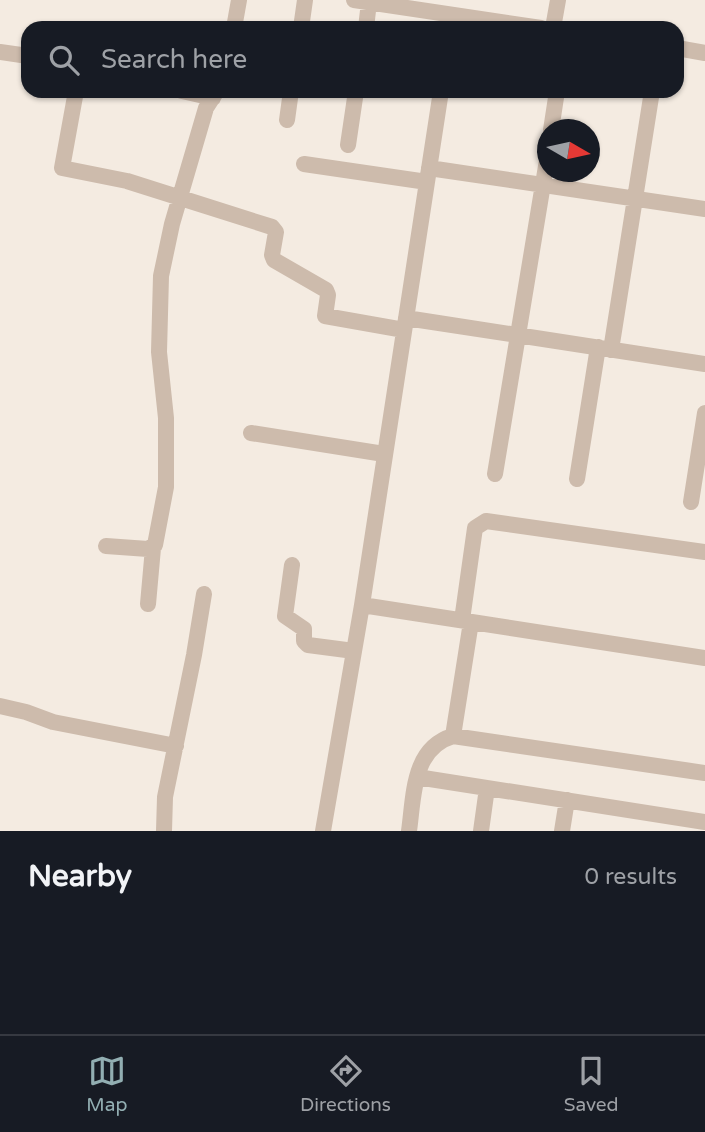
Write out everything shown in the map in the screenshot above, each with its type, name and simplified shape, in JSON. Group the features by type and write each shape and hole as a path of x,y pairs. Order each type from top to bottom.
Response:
{"street":[{"path":"235,21 239,0"},
{"path":"302,21 305,0"},
{"path":"555,21 558,0"},
{"path":"365,21 362,1 452,21"},
{"path":"684,49 705,53"},
{"path":"0,52 21,55"},
{"path":"75,98 62,168 127,181 272,227 276,232 272,255 274,260 326,289 328,295 325,316 518,335 705,364"},
{"path":"148,604 153,548 163,513 166,487 166,418 159,352 161,276 172,224 206,108 213,98"},
{"path":"287,120 290,98"},
{"path":"348,145 355,98"},
{"path":"323,831 362,605 440,98"},
{"path":"553,119 557,98"},
{"path":"578,480 634,198 651,98"},
{"path":"304,164 543,185 705,209"},
{"path":"495,474 543,182"},
{"path":"691,502 705,413"},
{"path":"251,433 384,454"},
{"path":"453,736 475,528 486,521 705,552"},
{"path":"106,545 153,548"},
{"path":"292,565 285,616 304,629 304,641 308,645 354,651"},
{"path":"164,831 165,797 204,594"},
{"path":"362,605 705,658"},
{"path":"0,706 53,722 176,746"},
{"path":"409,831 417,777 424,756 442,739 453,736 705,773"},
{"path":"417,777 705,822"},
{"path":"481,831 487,788"},
{"path":"562,831 567,800"},
{"path":"652,831 655,814"}]}
